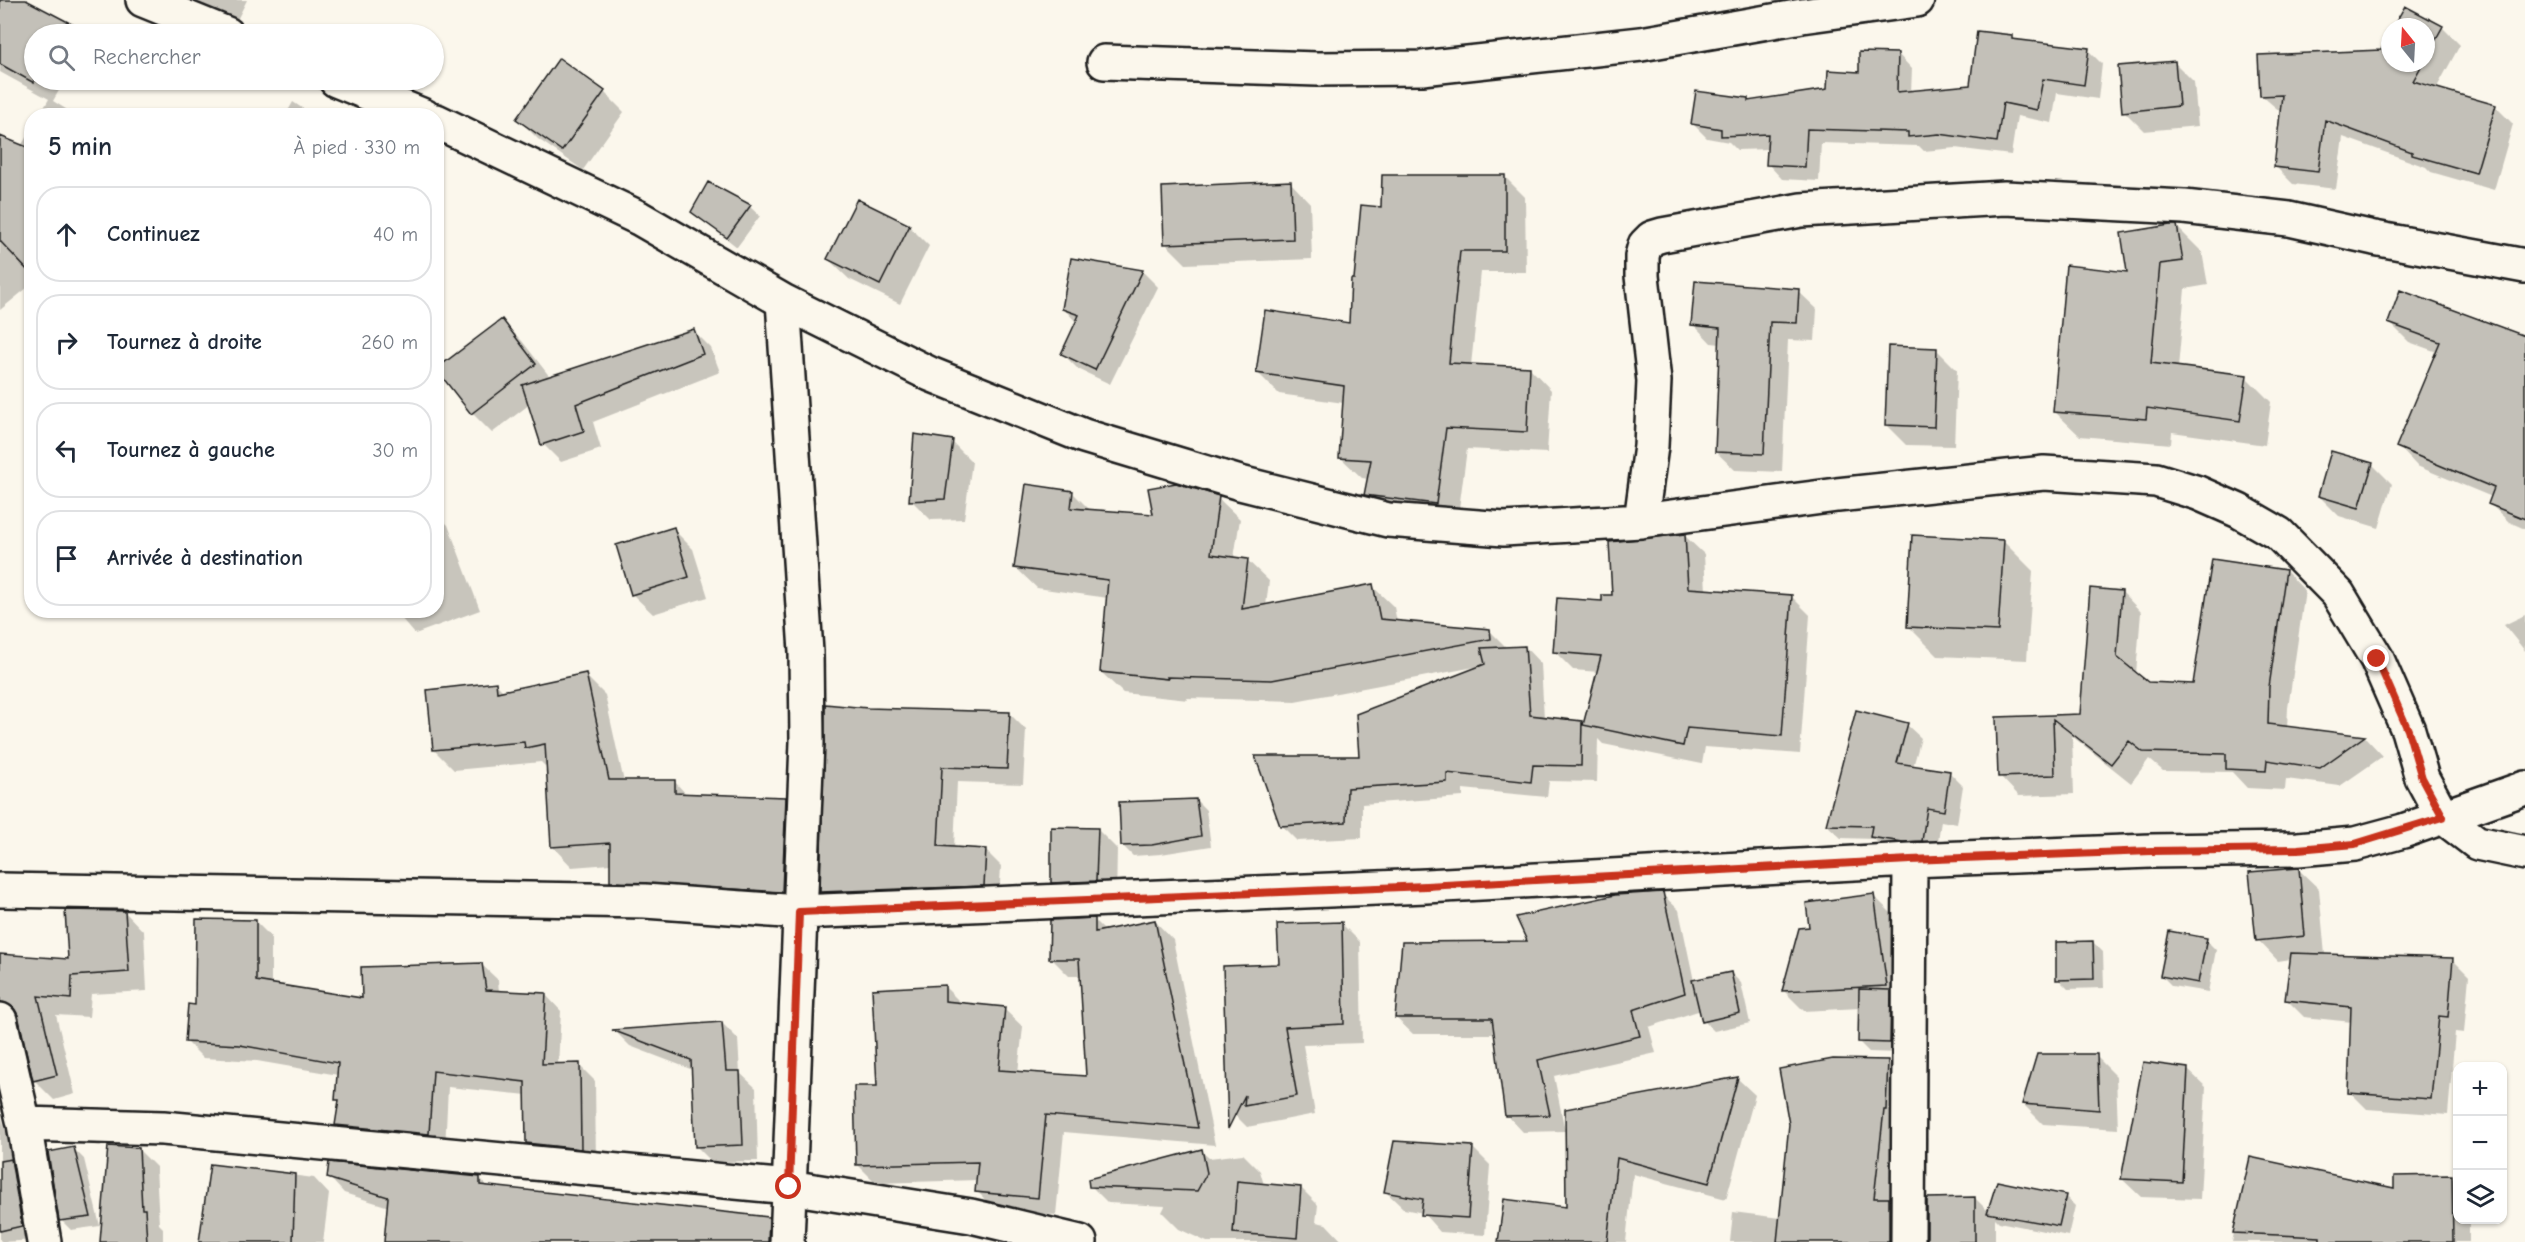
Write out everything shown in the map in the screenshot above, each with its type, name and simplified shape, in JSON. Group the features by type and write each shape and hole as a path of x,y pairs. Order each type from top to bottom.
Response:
{"street":[{"path":"144,0 203,24"},
{"path":"1104,62 1317,69 1422,68 1641,44 1802,16 1917,0"},
{"path":"360,90 404,108"},
{"path":"444,125 639,218 783,301 930,374 1073,432 1240,483 1388,520 1504,529 1641,520 1837,495 2044,473 2156,480 2198,493 2239,511 2279,534 2338,594 2377,659 2408,730 2422,778 2443,817 2477,843 2525,853"},
{"path":"1641,520 1651,446 1654,381 1642,276 1642,256 1645,245 1652,238 1662,235 1801,210 2006,198 2184,207 2289,219 2374,238 2525,266"},
{"path":"783,301 806,652 805,826 799,912 787,1242"},
{"path":"0,890 645,901 799,912 1426,886 1910,860 2151,851 2298,849 2355,844 2443,817 2525,788"},
{"path":"1908,1242 1910,860"},
{"path":"0,1020 24,1124 44,1242"},
{"path":"24,1124 163,1128 789,1187 970,1216 1080,1242"}],"building":[{"path":"0,0 26,0 72,24 24,24 24,77 0,64"},
{"path":"2405,6 2428,18 2398,18"},
{"path":"2435,22 2443,26 2435,41"},
{"path":"1977,31 2012,35 2012,39 2089,48 2084,85 2043,79 2037,110 2003,103 1997,142 1939,134 1908,137 1908,132 1807,129 1805,167 1766,165 1768,134 1721,136 1721,129 1691,124 1696,91 1748,98 1748,101 1827,89 1828,70 1859,72 1859,52 1898,53 1897,92 1970,85"},
{"path":"2381,50 2381,72 2418,72 2413,81 2496,105 2476,173 2412,155 2412,152 2325,120 2318,172 2274,167 2282,95 2260,96 2258,55"},
{"path":"559,58 605,91 562,151 516,119"},
{"path":"2175,61 2179,106 2122,112 2118,66"},
{"path":"0,136 24,146 24,266 0,241"},
{"path":"1382,175 1505,175 1505,251 1460,251 1449,363 1530,367 1527,432 1446,428 1436,504 1364,495 1371,460 1339,458 1344,386 1256,373 1265,310 1349,323 1351,279 1354,279 1361,205 1381,207"},
{"path":"1291,181 1293,239 1164,244 1162,187"},
{"path":"708,182 751,205 727,238 691,212"},
{"path":"857,199 910,225 880,285 827,259"},
{"path":"2177,225 2183,261 2160,264 2151,363 2247,375 2240,421 2147,408 2146,419 2053,412 2066,265 2127,272 2121,233"},
{"path":"1071,258 1143,270 1095,370 1061,354 1079,315 1062,309"},
{"path":"1695,281 1799,289 1797,323 1770,322 1764,454 1715,452 1720,328 1691,325"},
{"path":"2400,290 2525,336 2525,519 2488,504 2494,488 2396,447 2440,342 2388,323"},
{"path":"502,319 536,364 471,414 444,379 444,363"},
{"path":"694,329 703,354 576,404 584,431 541,445 522,385"},
{"path":"1888,346 1937,348 1934,427 1885,425"},
{"path":"914,434 953,440 945,499 909,501"},
{"path":"2331,451 2373,463 2359,508 2318,496"},
{"path":"1176,483 1219,496 1211,554 1248,559 1242,609 1373,584 1380,619 1490,629 1491,639 1272,680 1167,677 1168,679 1100,672 1108,580 1014,568 1026,484 1073,491 1071,508 1153,514 1148,488"},
{"path":"674,527 689,577 631,595 616,545"},
{"path":"1685,534 1688,588 1792,595 1782,736 1687,728 1683,746 1583,725 1601,656 1553,652 1557,598 1602,601 1602,595 1612,595 1609,542"},
{"path":"1912,535 2004,540 1998,631 1907,627"},
{"path":"2212,559 2286,570 2269,687 2268,724 2365,736 2320,768 2267,760 2266,771 2226,769 2226,754 2143,752 2129,741 2111,764 2053,719 2055,775 1998,777 1996,717 2080,714 2090,588 2122,591 2117,657 2148,682 2193,684"},
{"path":"1525,646 1530,715 1582,721 1581,766 1533,765 1531,782 1447,773 1447,782 1347,788 1346,822 1280,826 1255,756 1359,756 1356,714 1485,664 1481,648"},
{"path":"586,673 609,780 675,780 675,793 786,797 782,892 610,882 610,843 551,847 545,744 525,748 524,742 433,750 427,690 496,682 497,692"},
{"path":"825,704 868,708 1010,712 1007,769 942,767 938,846 986,849 984,886 820,892"},
{"path":"1856,710 1908,723 1897,763 1950,771 1944,811 1927,808 1922,841 1903,842 1870,837 1872,826 1826,825"},
{"path":"1196,799 1201,836 1152,845 1121,846 1119,802"},
{"path":"1051,827 1098,828 1096,881 1051,883"},
{"path":"2299,868 2305,936 2256,941 2249,872"},
{"path":"1663,892 1685,993 1633,1010 1640,1036 1538,1060 1550,1115 1505,1116 1492,1018 1395,1018 1402,942 1527,941 1516,917 1615,895"},
{"path":"1874,894 1887,986 1782,991 1799,928 1809,927 1806,903"},
{"path":"65,910 125,911 129,972 72,976 71,999 38,996 57,1075 33,1081 18,1015 13,1007 0,1002 0,954 68,959"},
{"path":"1095,918 1095,932 1155,920 1198,1128 1046,1115 1038,1198 975,1192 978,1162 856,1165 854,1086 877,1086 872,989 945,985 945,1001 1005,1007 999,1070 1086,1076 1079,959 1049,959 1050,920"},
{"path":"196,919 256,920 256,981 362,998 361,967 482,963 486,990 546,993 542,1064 580,1063 581,1149 526,1143 525,1082 433,1071 429,1134 335,1125 339,1100 335,1100 338,1063 240,1045 185,1042 188,1004 195,1005"},
{"path":"1342,922 1344,1024 1285,1027 1297,1096 1244,1106 1245,1095 1228,1129 1223,966 1279,964 1277,924"},
{"path":"2169,931 2207,938 2198,983 2160,976"},
{"path":"2093,941 2094,979 2056,980 2056,942"},
{"path":"2291,953 2453,958 2448,1017 2439,1016 2431,1099 2348,1093 2351,1007 2285,1000"},
{"path":"1731,972 1740,1013 1702,1022 1692,980"},
{"path":"1859,989 1891,990 1890,1043 1858,1042"},
{"path":"722,1022 726,1071 740,1071 743,1145 695,1147 691,1060 612,1030"},
{"path":"2037,1054 2097,1054 2099,1110 2022,1104"},
{"path":"1833,1059 1888,1060 1886,1110 1884,1110 1874,1198 1889,1198 1889,1242 1777,1242 1789,1124 1779,1069"},
{"path":"2143,1062 2188,1068 2182,1182 2121,1179"},
{"path":"1738,1077 1709,1183 1617,1158 1607,1242 1498,1242 1504,1199 1566,1207 1565,1109"},
{"path":"1394,1141 1473,1146 1468,1218 1421,1215 1423,1199 1384,1192"},
{"path":"108,1146 139,1148 142,1209 145,1209 147,1242 100,1242"},
{"path":"74,1147 91,1217 59,1221 48,1152"},
{"path":"1202,1149 1207,1173 1197,1191 1089,1187 1088,1179"},
{"path":"2250,1157 2394,1188 2394,1176 2452,1175 2453,1242 2320,1242 2320,1237 2233,1233"},
{"path":"11,1159 22,1226 0,1231 0,1161"},
{"path":"329,1162 480,1177 480,1185 769,1217 768,1242 384,1242 388,1197 327,1178"},
{"path":"210,1164 295,1174 293,1242 199,1242"},
{"path":"1237,1181 1301,1187 1297,1238 1233,1233"},
{"path":"1997,1181 2066,1195 2059,1226 1987,1213"},
{"path":"1975,1197 1975,1242 1927,1242 1927,1198"}],"route":[{"path":"789,1187 799,912 1426,886 1910,860 2151,851 2298,849 2355,844 2443,817 2422,778 2408,730 2377,659"}]}
